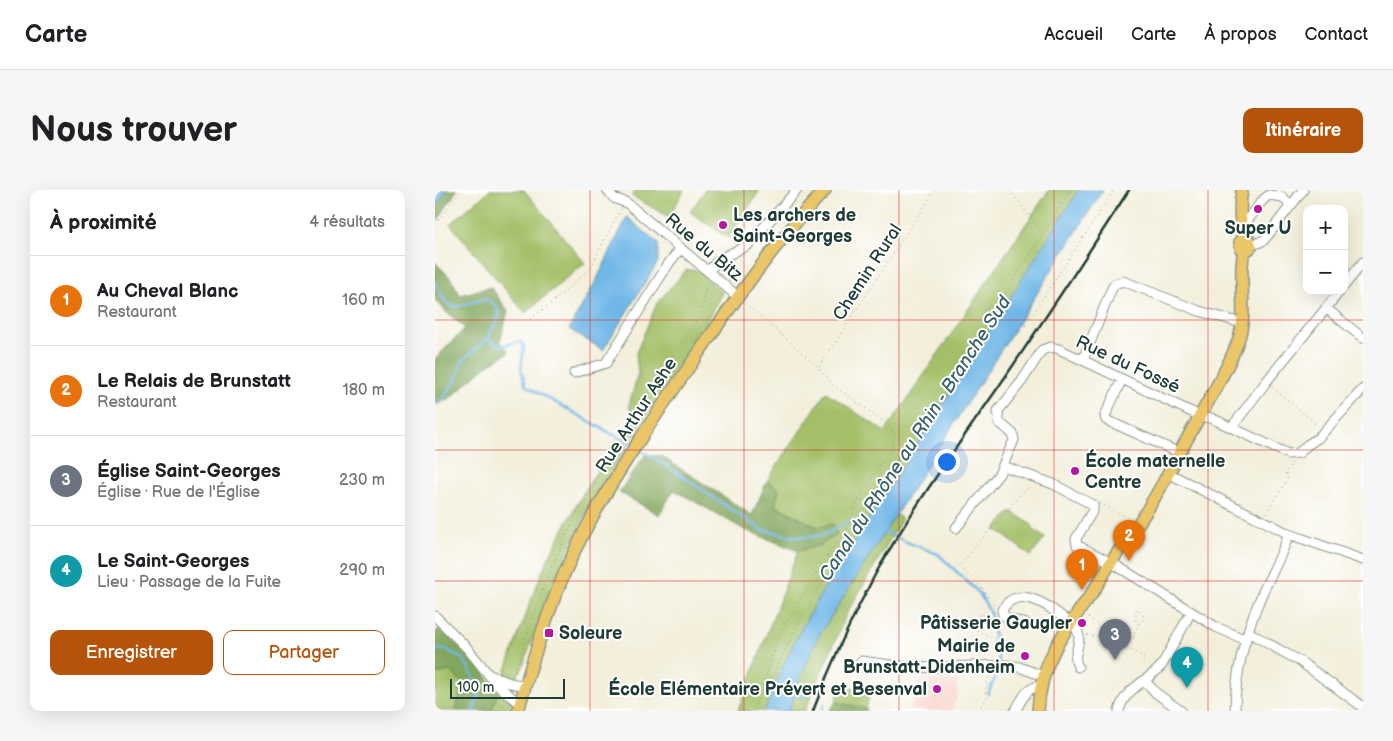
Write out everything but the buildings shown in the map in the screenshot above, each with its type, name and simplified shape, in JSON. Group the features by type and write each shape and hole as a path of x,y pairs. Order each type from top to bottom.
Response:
{"main road":[{"name":"Rue Arthur Ashe","path":"519,708 555,597 583,535 630,454 737,296 806,210 825,190"},
{"path":"1038,711 1042,681 1058,641 1138,524 1180,453 1229,362 1238,341 1243,323 1242,268 1246,244 1240,205 1242,190"}],"street":[{"path":"711,273 720,258 749,245 797,190"},
{"path":"1246,244 1263,240 1303,190"},
{"name":"Rue du Bitz","path":"610,191 614,198 626,203 737,296"},
{"path":"1242,224 1249,221 1262,199 1269,195 1282,197 1291,205"},
{"path":"574,373 606,363 669,263 681,248"},
{"path":"1348,281 1363,262"},
{"path":"1083,360 1115,284 1123,281 1199,311 1243,323"},
{"path":"1232,427 1337,295"},
{"path":"1327,309 1363,338"},
{"name":"Rue du Fossé","path":"1003,466 1014,440 1013,434 999,422 998,411 1022,381 1042,350 1054,347 1200,416 1211,418 1232,427 1288,454 1299,453"},
{"path":"1122,379 1105,416 1106,420 1180,453"},
{"path":"1299,453 1324,432 1363,389"},
{"path":"956,528 999,474 1003,466 1053,484 1093,505 1093,510 1076,539 1077,545 1111,562 1216,627 1247,636 1301,662 1353,700 1363,705"},
{"path":"1168,473 1289,534 1318,546 1363,560"},
{"path":"1235,711 1237,680 1247,636 1261,596 1289,534"},
{"path":"1027,624 1009,619 997,611 1005,604 1021,596 1028,596 1037,600 1076,628 1079,633 1079,643 1074,658 1078,667"},
{"path":"1119,711 1126,695 1159,668 1191,612"},
{"path":"435,616 467,648 491,675 497,685 519,708"},
{"path":"861,661 913,668 1002,665 1019,667 1042,681 1030,688 1015,711"},
{"path":"491,675 510,683 525,686"},
{"path":"1144,680 1156,693 1181,711"}],"path":[{"path":"435,224 461,190"},
{"name":"Chemin Rural","path":"819,368 935,190"},
{"path":"1009,190 1043,235"},
{"path":"761,711 768,689 788,643 808,606 1071,190"},
{"path":"1025,326 1115,190"},
{"path":"529,319 554,301 591,268 600,248 626,203"},
{"path":"617,444 700,314 703,306 705,286 711,273"},
{"path":"737,296 819,368 834,386 890,426 893,436 892,448 861,494 849,526 813,576 780,633 754,711"},
{"path":"1266,382 1324,432"},
{"path":"892,448 901,449 906,452"},
{"path":"1261,521 1288,478 1285,473 1299,453"},
{"path":"1002,665 995,640 997,611 995,606 981,587 959,566 1023,492 1039,478"},
{"path":"1093,505 1100,503 1138,524"},
{"path":"1103,625 1097,636 1114,639 1124,644 1130,642 1135,635 1138,625 1141,623 1143,616 1137,609 1135,619 1138,625"},
{"path":"995,640 971,627 969,622 970,618 997,611"},
{"path":"1079,611 1102,628"},
{"path":"1114,639 1115,642 1144,657 1142,661 1159,668"},
{"path":"982,711 981,706 987,698 985,692 989,671"}],"shaded area":[{"name":"École Elémentaire Prévert et Besenval","path":"919,679 958,681 957,698 951,711 910,711"}],"green space":[{"path":"447,190 457,190 435,225 435,208"},
{"path":"490,190 524,190 585,263 525,313 450,224"},
{"path":"636,190 684,190 669,217 632,196"},
{"name":"Les archers de Saint-Georges","path":"705,190 760,190 728,238 690,212"},
{"path":"1049,190 1079,190 824,588 777,679 765,711 738,711 798,551 821,545 817,527 775,505 779,489 767,481 826,392 885,432"},
{"path":"435,262 451,278 460,295 491,287 508,311 500,341 509,352 484,368 449,399 435,405 435,359 465,328 435,301"},
{"path":"686,270 697,270 721,291 722,295 708,320 602,485 576,533 550,590 522,669 518,674 509,698 511,711 491,711 544,568 577,504 615,442 620,445 633,423 629,405 638,374 636,353 657,303"},
{"path":"645,455 661,456 752,515 767,481 779,489 775,506 817,527 833,524 837,534 821,545 798,551 745,530 674,490 659,515 619,492"},
{"path":"1011,511 1032,525 1032,529 1045,538 1031,556 995,529"},
{"path":"896,514 902,519 847,613 805,711 789,711 799,680 818,637"},
{"path":"440,628 478,664 498,693 491,711 456,711 462,682 450,671 435,674 435,632"},
{"path":"450,671 462,682 456,711 435,711 435,674"},
{"path":"840,686 870,692 866,709 836,702"},
{"path":"836,702 866,709 868,711 829,711"}],"water":[{"path":"435,190 447,190 435,208"},
{"path":"1079,190 1103,190 818,637 799,680 789,711 765,711 777,679 824,588"},
{"path":"627,217 658,243 658,262 603,350 569,329 598,277"}],"waterway":[{"path":"435,283 445,301 454,307 485,299 496,305 499,317 487,339 462,361 457,378 442,400 435,402"},
{"path":"487,339 501,346 520,341 524,346 521,369 526,386 632,445"},
{"name":"Canal du Rhône au Rhin - Branche Sud","path":"638,449 658,460 760,529 796,537 813,537 826,534 847,522 859,520 869,522"},
{"path":"884,531 938,554 979,593 991,616 999,662"},
{"path":"435,650 446,649 464,660 475,680 479,695 473,711"},
{"path":"988,694 999,669"},
{"path":"793,693 806,697"},
{"path":"822,711 824,704"}],"railway":[{"path":"813,711 850,623 890,549 934,480 1031,339 1129,190"}],"place":[{"name":"Super U","path":"1258,209"},
{"name":"Les archers de Saint-Georges","path":"723,225"},
{"name":"École maternelle Centre","path":"1075,471"},
{"name":"Le Relais de Brunstatt","path":"1129,561"},
{"name":"Au Cheval Blanc","path":"1082,590"},
{"name":"Pâtisserie Gaugler","path":"1082,623"},
{"name":"Soleure","path":"549,633"},
{"name":"Mairie de Brunstatt-Didenheim","path":"1025,656"},
{"name":"Église Saint-Georges","path":"1115,660"},
{"name":"Le Saint-Georges","path":"1187,688"},
{"name":"École Elémentaire Prévert et Besenval","path":"937,689"}]}
